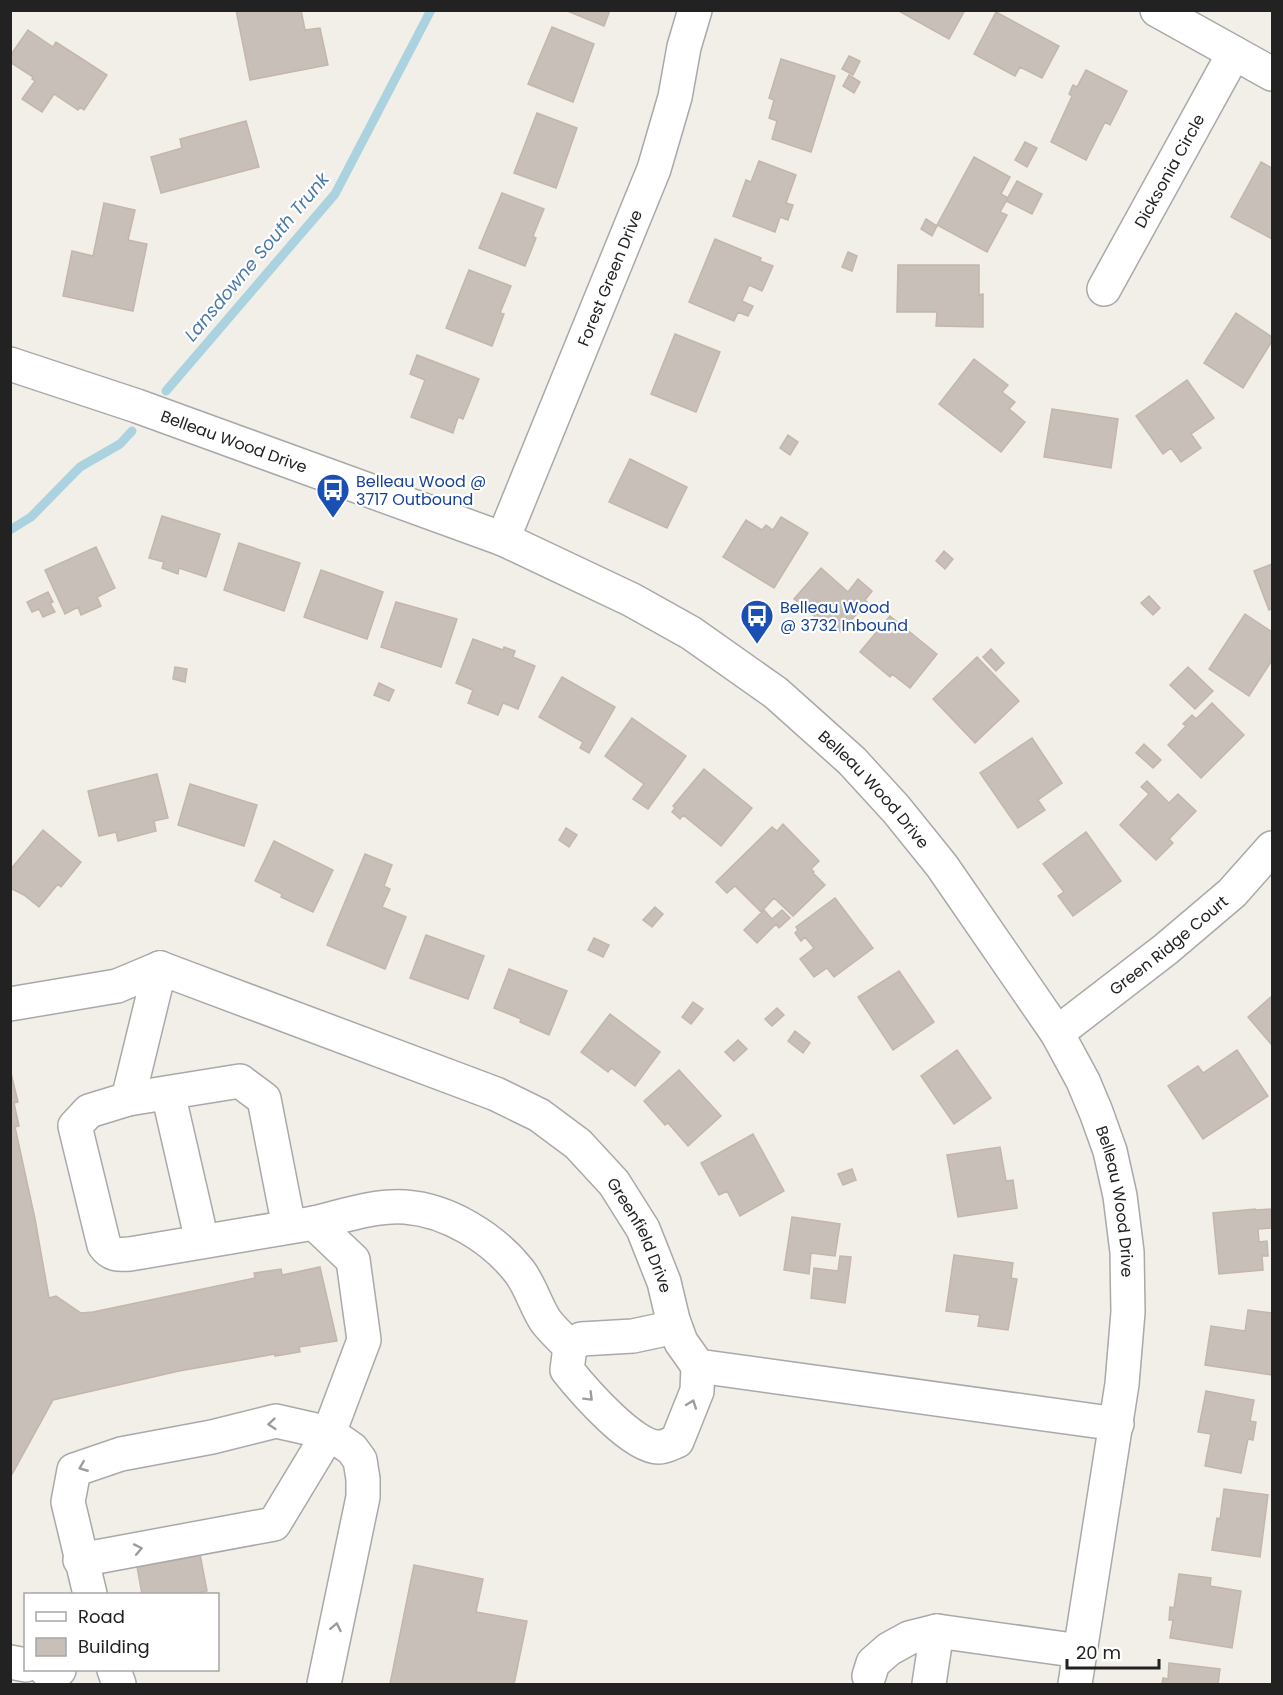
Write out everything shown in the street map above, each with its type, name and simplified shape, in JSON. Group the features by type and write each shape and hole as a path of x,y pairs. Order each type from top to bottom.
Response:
{"street":[{"name":"Forest Green Drive","path":"503,538 654,169 675,97 684,47 694,10"},
{"path":"1157,10 1272,74"},
{"name":"Dicksonia Circle","path":"1104,289 1234,53"},
{"name":"Belleau Wood Drive","path":"10,364 137,406 503,538 632,600 691,633 776,693 852,761 896,809 942,866 1057,1033 1083,1081 1110,1151 1120,1196 1127,1252 1128,1312 1117,1424 1075,1684"},
{"name":"Green Ridge Court","path":"1057,1033 1166,949 1224,900 1272,848"},
{"path":"10,1004 117,986 160,968"},
{"path":"128,1099 160,968"},
{"name":"Greenfield Drive","path":"160,968 496,1094 539,1115 578,1144 614,1183 643,1229 664,1282 681,1342 698,1366"},
{"path":"80,1560 274,1524 330,1433 364,1340 353,1260 302,1225 264,1099 240,1081 128,1099 89,1111 75,1126 104,1245 109,1252 118,1255 302,1225 369,1210 405,1207 440,1215 460,1224 500,1250 520,1273 547,1322 570,1347"},
{"path":"168,1093 202,1241"},
{"path":"675,1327 633,1336 581,1339 570,1347 567,1370 587,1395 640,1442 659,1447 677,1441 697,1391 698,1366 1117,1424"},
{"path":"90,1593 68,1502 74,1470 121,1454 212,1437 276,1421 330,1433 352,1449 360,1460 363,1497 324,1684"},
{"path":"929,1684 937,1631"},
{"path":"869,1676 873,1663 889,1648 909,1638 937,1631 1080,1652"}],"building":[{"path":"236,10 301,10 305,30 320,28 328,65 250,80"},
{"path":"565,10 610,10 604,26"},
{"path":"897,10 965,10 949,39"},
{"path":"996,12 1059,46 1042,78 1020,67 1015,76 974,54"},
{"path":"552,27 594,44 573,102 528,84"},
{"path":"28,30 53,47 56,42 107,75 84,110 80,107 78,110 54,94 42,112 22,99 35,81 33,77 10,62 10,56"},
{"path":"849,56 860,61 853,75 842,69"},
{"path":"781,59 835,76 811,152 772,139 777,121 769,118 774,100 769,98"},
{"path":"1086,70 1127,91 1110,125 1105,122 1086,160 1051,142 1072,96 1069,94 1073,85 1077,87"},
{"path":"849,75 860,82 854,93 843,86"},
{"path":"537,113 577,128 556,188 514,173"},
{"path":"246,121 259,167 161,193 151,157 182,148 180,139"},
{"path":"1025,142 1037,148 1027,167 1015,160"},
{"path":"974,157 1010,177 1001,194 1008,198 1000,212 1007,215 987,252 937,225"},
{"path":"759,161 796,175 786,203 793,205 788,220 780,217 775,232 733,216 746,180 751,182"},
{"path":"1261,162 1272,168 1272,239 1231,217"},
{"path":"1017,181 1042,194 1032,214 1006,201"},
{"path":"502,193 544,209 533,236 536,238 525,266 479,248"},
{"path":"104,203 135,210 128,240 147,244 133,311 63,296 72,251 93,256"},
{"path":"926,219 937,226 932,236 921,229"},
{"path":"715,239 761,258 760,261 773,266 762,291 749,285 742,301 753,306 748,316 738,312 734,321 689,302"},
{"path":"848,252 857,256 852,271 842,267"},
{"path":"898,265 979,265 979,295 983,294 983,327 936,326 937,312 897,312"},
{"path":"469,270 511,286 500,313 504,314 492,346 446,328"},
{"path":"1236,313 1272,337 1272,341 1243,388 1204,363"},
{"path":"675,334 720,352 696,412 651,394"},
{"path":"417,355 479,379 463,419 458,417 453,433 411,417 425,380 410,374"},
{"path":"974,359 1008,385 1002,392 1015,402 1009,409 1025,422 1001,452 939,404"},
{"path":"1187,380 1214,418 1191,434 1201,448 1181,462 1171,448 1163,454 1136,416"},
{"path":"1052,409 1118,419 1111,468 1044,457"},
{"path":"788,435 798,442 790,455 780,448"},
{"path":"630,459 687,487 667,528 609,502"},
{"path":"162,516 220,534 206,577 179,568 178,574 162,568 164,562 149,558"},
{"path":"781,517 808,533 774,588 723,557 746,520 762,530 766,525 773,530"},
{"path":"239,543 300,563 284,611 224,590"},
{"path":"96,547 115,588 97,597 101,606 81,615 78,607 65,614 45,570"},
{"path":"944,551 953,559 945,569 936,561"},
{"path":"1272,564 1272,608 1269,610 1254,571"},
{"path":"821,568 848,592 858,579 872,591 865,600 867,602 841,632 826,619 822,623 794,599"},
{"path":"321,570 383,592 367,639 304,617"},
{"path":"48,592 55,612 43,617 39,609 32,612 27,602"},
{"path":"1149,596 1160,608 1153,615 1141,603"},
{"path":"396,602 457,619 441,667 381,647"},
{"path":"1245,614 1272,632 1272,660 1249,696 1209,669"},
{"path":"890,616 937,654 910,688 892,674 890,677 860,652"},
{"path":"473,639 503,650 504,647 515,651 513,657 535,666 518,709 503,703 498,715 468,703 473,690 456,683"},
{"path":"991,649 1004,663 996,671 983,657"},
{"path":"977,657 1019,701 975,743 933,699"},
{"path":"175,667 187,669 185,682 173,679"},
{"path":"1188,667 1213,691 1195,709 1170,685"},
{"path":"562,677 615,707 589,753 580,748 583,742 539,717"},
{"path":"379,683 394,690 389,701 374,695"},
{"path":"1212,703 1244,735 1201,778 1168,745 1186,726 1183,724 1192,715 1196,719"},
{"path":"632,718 686,756 648,809 633,799 644,784 605,756"},
{"path":"1032,738 1062,783 1038,800 1045,810 1018,828 980,773"},
{"path":"1144,744 1161,760 1153,768 1136,753"},
{"path":"704,769 752,808 721,846 683,815 680,819 672,812 675,808 673,806"},
{"path":"157,774 168,818 154,821 156,831 118,841 116,832 99,836 88,791"},
{"path":"1147,781 1169,803 1178,794 1196,811 1169,839 1173,843 1156,860 1120,825 1149,794 1141,787"},
{"path":"190,784 257,805 244,846 178,825"},
{"path":"783,824 819,861 811,869 825,885 793,916 774,898 761,912 735,886 727,893 716,882 772,827 777,831"},
{"path":"566,828 577,835 569,847 559,840"},
{"path":"43,830 81,862 61,887 58,884 39,907 24,895 10,888 10,870"},
{"path":"1086,832 1121,881 1073,916 1058,896 1064,892 1043,864"},
{"path":"274,841 333,870 313,912 281,897 282,894 255,881"},
{"path":"365,854 392,865 384,886 390,889 382,907 406,917 385,969 327,945"},
{"path":"835,898 873,948 834,977 827,968 814,977 800,959 814,948 805,937 801,941 795,933 798,930 796,927"},
{"path":"655,907 663,914 652,927 643,920"},
{"path":"764,910 772,919 782,910 790,918 779,928 776,924 757,943 744,930"},
{"path":"426,935 484,956 468,999 410,978"},
{"path":"594,938 609,945 603,957 588,950"},
{"path":"509,969 567,991 549,1035 520,1022 521,1019 494,1008"},
{"path":"899,971 934,1022 893,1050 858,997"},
{"path":"1272,996 1272,1045 1248,1017"},
{"path":"693,1002 703,1009 691,1024 682,1017"},
{"path":"777,1008 784,1015 772,1026 765,1019"},
{"path":"610,1014 660,1052 635,1086 611,1068 608,1072 581,1052"},
{"path":"795,1031 810,1043 803,1053 788,1041"},
{"path":"738,1040 747,1049 734,1061 725,1052"},
{"path":"957,1050 991,1098 954,1124 921,1076"},
{"path":"1237,1050 1268,1096 1203,1139 1168,1086 1198,1066 1203,1073"},
{"path":"10,1069 18,1102 14,1103 19,1126 15,1127 49,1298 56,1296 81,1313 93,1312 255,1278 254,1273 281,1269 282,1275 320,1267 337,1341 299,1347 300,1352 275,1356 275,1354 179,1371 53,1400 10,1478"},
{"path":"679,1070 721,1116 688,1146 644,1101"},
{"path":"753,1134 784,1191 740,1216 727,1191 719,1195 701,1163"},
{"path":"1000,1147 1006,1181 1013,1180 1017,1208 958,1217 947,1155"},
{"path":"852,1169 856,1180 843,1185 838,1174"},
{"path":"1271,1209 1272,1228 1258,1229 1259,1242 1267,1241 1268,1256 1262,1256 1263,1270 1219,1274 1213,1213"},
{"path":"792,1217 840,1224 835,1256 811,1253 809,1274 784,1270"},
{"path":"954,1255 1013,1263 1011,1278 1017,1279 1008,1330 978,1326 980,1315 946,1311"},
{"path":"840,1256 851,1257 845,1303 811,1298 814,1268 838,1271"},
{"path":"1248,1310 1272,1313 1272,1375 1205,1365 1211,1326 1245,1331"},
{"path":"1206,1391 1254,1400 1250,1421 1256,1422 1253,1440 1248,1439 1241,1473 1205,1466 1211,1434 1198,1432"},
{"path":"1224,1489 1268,1495 1260,1557 1212,1550 1217,1518 1220,1519"},
{"path":"199,1549 207,1591 142,1593 136,1561"},
{"path":"414,1565 483,1579 476,1612 527,1621 514,1684 390,1684"},
{"path":"1179,1574 1211,1578 1210,1586 1241,1591 1232,1648 1170,1638 1173,1620 1169,1620 1170,1607 1174,1608"},
{"path":"1169,1663 1220,1669 1218,1684 1162,1684 1163,1678 1168,1679"}],"waterway":[{"name":"Lansdowne South Trunk","path":"166,391 335,194 431,10"},
{"name":"Lansdowne South Trunk","path":"10,530 31,517 80,467 120,444 132,431"}],"place":[{"name":"Belleau Wood @ 3717 Outbound","path":"333,519"},
{"name":"Belleau Wood @ 3732 Inbound","path":"757,645"}]}
